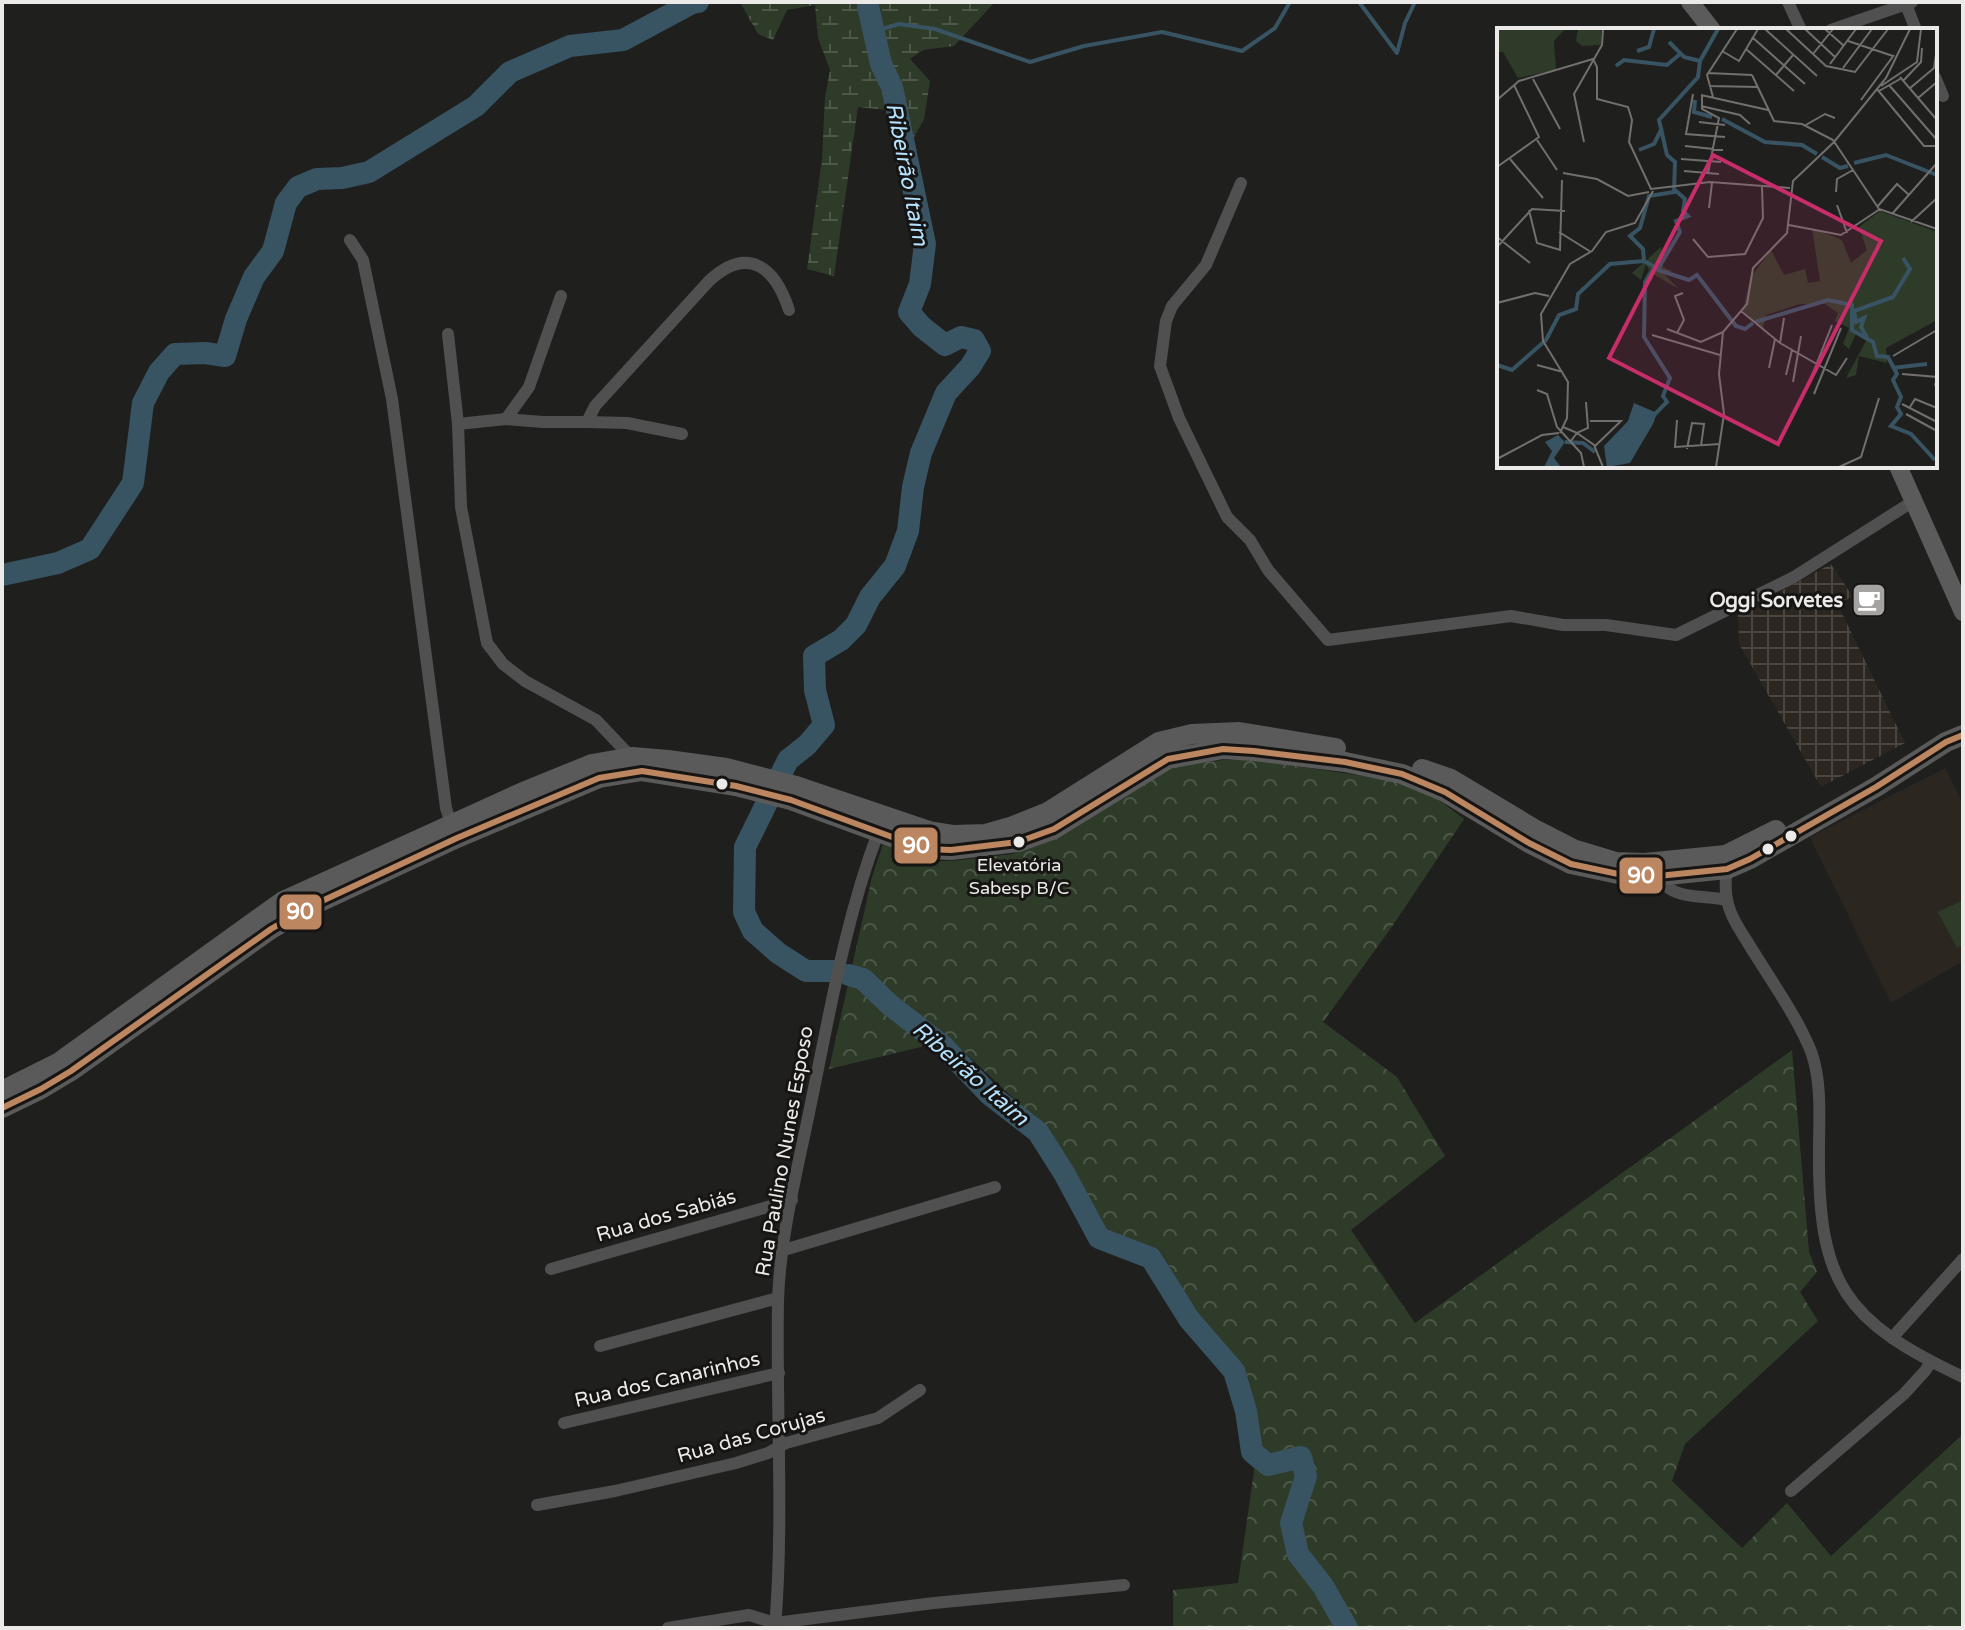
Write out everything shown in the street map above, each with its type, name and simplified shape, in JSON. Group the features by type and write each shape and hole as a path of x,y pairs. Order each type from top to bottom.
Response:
{"main road":[{"path":"1690,2 1710,28"},
{"path":"1899,468 1963,612"},
{"path":"1726,862 1913,747 1963,723"},
{"path":"2,1091 58,1063 283,901 454,831 637,764 682,776 753,782 801,792 929,831 954,835 985,834 1048,812 1159,742 1192,734 1239,732 1345,749 1406,763 1451,779 1573,849 1616,862 1656,869"},
{"path":"801,792 872,821 878,833 925,849 951,850 1018,842 1054,829 1168,759 1223,749 1254,751 1345,762 1402,774 1445,792 1529,843 1571,864 1623,875 1726,862 1788,839 1946,742 1963,735"},
{"path":"878,833 885,827 912,832 929,831"},
{"path":"2,1108 71,1071 271,929 454,831"}],"street":[{"path":"1788,2 1800,28"},
{"path":"1837,28 1907,3 1915,28"},
{"path":"1937,82 1943,96"},
{"path":"1241,183 1206,265 1172,306 1166,321 1160,366 1179,418 1227,517 1250,540 1268,570 1328,640 1511,616 1563,625 1606,625 1676,635 1794,577 1912,502"},
{"path":"350,240 363,260 392,399 446,808 454,831"},
{"path":"587,422 595,406 625,372 709,281 726,268 747,263 766,268 789,310"},
{"path":"506,419 529,387 561,296"},
{"path":"448,334 458,424 461,507 487,643 503,664 525,681 596,720 637,764"},
{"path":"458,424 506,419 627,423 682,434"},
{"name":"Rua Paulino Nunes Esposo","path":"775,1625 780,1445 778,1298 784,1250 849,917 878,833"},
{"path":"1726,862 1727,900 1739,927 1805,1039 1816,1068 1824,1241 1840,1285 1863,1316 1892,1338 1963,1377"},
{"path":"1656,869 1664,887 1678,893 1727,900"},
{"path":"784,1250 995,1187"},
{"name":"Rua dos Sabiás","path":"551,1269 792,1200"},
{"path":"1892,1338 1963,1259"},
{"path":"600,1346 778,1298"},
{"path":"1791,1491 1904,1394 1931,1362"},
{"name":"Rua dos Canarinhos","path":"564,1423 779,1373"},
{"name":"Rua das Corujas","path":"537,1505 615,1491 736,1463 768,1453 780,1445 878,1418 920,1390"},
{"path":"668,1628 749,1615 775,1625 934,1603 1124,1585"}],"shaded area":[{"path":"1831,564 1853,597 1837,603 1905,743 1821,787 1739,644 1738,614"},
{"path":"1945,768 1963,804 1963,961 1891,1003 1810,837"}],"green space":[{"path":"740,2 995,2 954,46 923,50 910,59 930,81 924,119 912,141 887,110 858,107 834,276 807,269 830,70 818,38 815,5 787,10 773,40 758,34"},
{"path":"1223,760 1254,760 1403,782 1439,800 1464,819 1323,1022 1397,1077 1445,1156 1351,1230 1415,1323 1792,1050 1809,1252 1817,1272 1800,1292 1818,1321 1685,1444 1672,1481 1742,1548 1787,1503 1831,1556 1963,1434 1963,1628 1173,1628 1173,1590 1238,1583 1258,1443 1240,1365 1199,1316 1160,1251 1106,1231 1043,1126 943,1032 921,1047 829,1069 872,877 883,844 920,861 952,861 1012,854 1062,835 1167,767"},
{"path":"1963,900 1963,945 1957,948 1938,912"}],"waterway":[{"path":"2,575 58,563 90,549 133,483 143,403 159,372 175,354 225,356 236,319 254,277 273,251 286,203 298,187 317,179 369,172 476,106 510,72 570,46 623,40 698,2"},
{"path":"875,31 899,24 935,29 1030,62 1084,46 1162,32 1242,51 1275,28 1290,2"},
{"path":"1359,2 1397,53 1405,23 1415,2"},
{"name":"Ribeirão Itaim","path":"834,971 806,971 778,953 753,931 744,912 745,847 788,760 807,745 824,725 815,690 814,656 841,640 856,625 870,597 895,566 908,531 921,453 946,393 980,351 974,340 961,337 945,345 909,312 920,284 925,244 892,87 881,64 868,6"},
{"name":"Ribeirão Itaim","path":"849,975 863,979 890,1005 943,1046 989,1094 1038,1132 1099,1238 1151,1258 1189,1319 1234,1371 1246,1411 1252,1452 1268,1465 1301,1457 1306,1476 1291,1523 1298,1554 1323,1586 1347,1628"}],"transit line":[{"name":"90","path":"2,1108 71,1071 271,929 307,908 457,838 599,778 642,771 736,786 791,800 925,849 951,850 1018,842 1054,829 1168,759 1223,749 1254,751 1345,762 1402,774 1445,792 1529,843 1571,864 1623,875 1658,876 1727,869 1750,859 1876,787 1946,742 1963,735"}],"place":[{"name":"Oggi Sorvetes","path":"1869,600"},
{"name":"Elevatória Sabesp B/C","path":"1019,842"}]}
